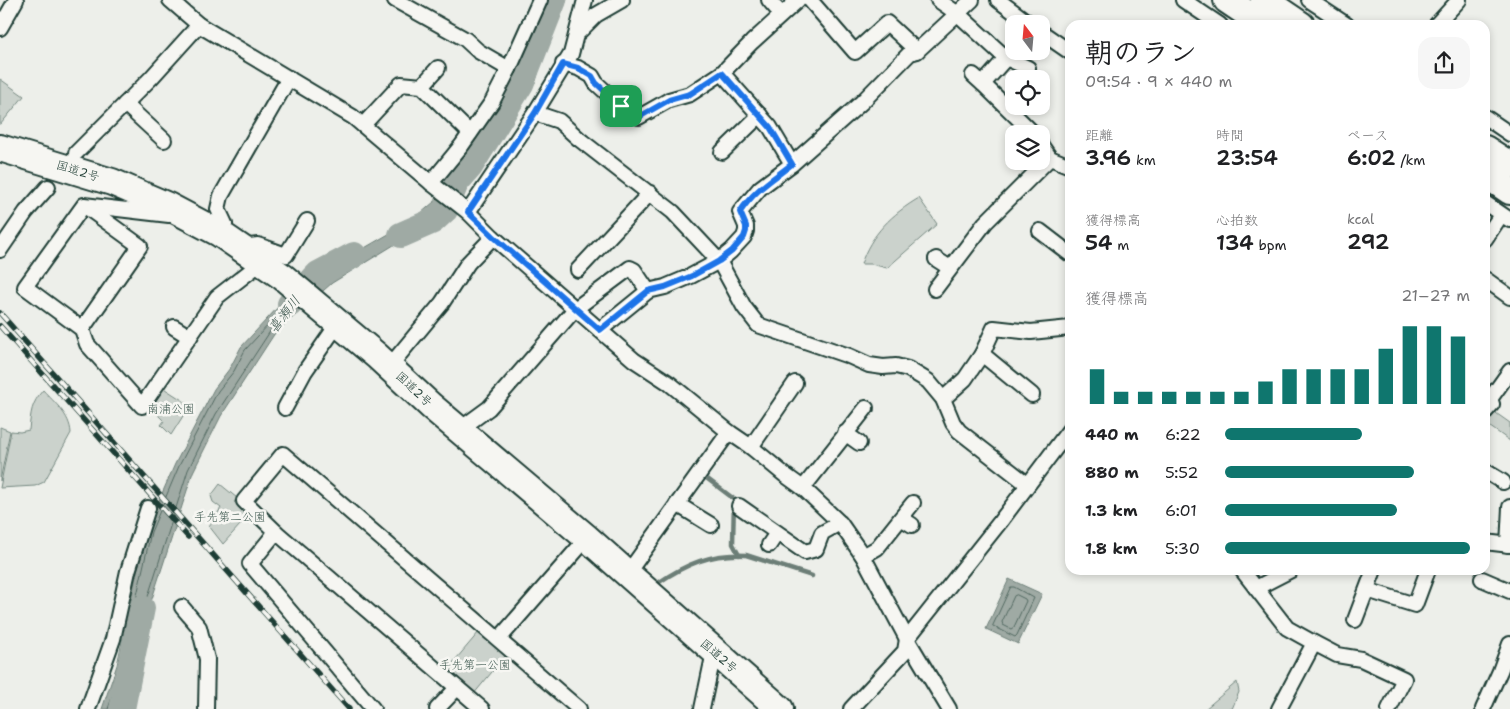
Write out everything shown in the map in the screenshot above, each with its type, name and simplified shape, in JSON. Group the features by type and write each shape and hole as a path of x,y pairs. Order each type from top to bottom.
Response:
{"highway":[{"path":"1226,0 1256,20"},
{"path":"1264,0 1294,20"},
{"name":"国道2号","path":"0,148 95,176 168,206 219,233 283,277 329,314 459,430 587,538 780,709"},
{"path":"1490,151 1510,165"},
{"path":"1490,182 1507,208"}],"street":[{"path":"0,28 16,0"},
{"path":"170,0 199,25 354,117 466,210 574,309 634,360 670,384 803,488 840,522 863,556 907,639 949,709"},
{"path":"395,0 465,39 478,51 509,69"},
{"path":"433,184 492,102 540,0"},
{"path":"466,210 535,113 563,64 571,54 578,33 580,16 585,0"},
{"path":"578,33 596,15 622,0"},
{"path":"769,0 781,14"},
{"path":"563,64 578,68 592,76 596,83 621,106 639,117 669,100 690,94 722,73 781,14 798,0"},
{"path":"810,0 855,52 887,23 916,51"},
{"path":"938,0 958,14 1005,57"},
{"path":"600,330 648,291 665,287 692,276 719,261 732,251 744,237 746,226 740,212 760,188 792,164 862,102 910,53 916,51 972,0"},
{"path":"998,0 1018,15"},
{"path":"1183,0 1213,20"},
{"path":"1309,0 1339,20"},
{"path":"1441,20 1459,0"},
{"path":"76,153 151,78 199,25"},
{"path":"1050,38 1065,49"},
{"path":"1005,59 978,80 1025,125"},
{"path":"1010,60 1028,68"},
{"path":"422,86 438,68"},
{"path":"722,73 770,127 792,164"},
{"path":"219,233 225,224 218,208 222,196 289,78"},
{"path":"363,125 401,84 422,86 470,133"},
{"path":"125,104 164,140"},
{"path":"535,113 559,121 578,139 673,212 719,261 744,307 758,325 849,356 869,365 896,366 908,369 928,381 943,399 953,423 959,431 1027,484"},
{"path":"722,152 760,116"},
{"path":"1490,120 1510,134"},
{"path":"1050,158 1065,164"},
{"path":"935,289 984,223 1038,170"},
{"path":"84,205 169,215 95,176"},
{"path":"0,250 26,212 48,187"},
{"path":"578,270 650,193"},
{"path":"84,205 25,287 82,329 86,344 142,406 217,297 253,270 250,254 258,245 286,255 307,221"},
{"path":"82,329 140,246 84,205"},
{"path":"1490,205 1507,208 1490,232"},
{"path":"1040,231 1065,250"},
{"path":"389,367 442,303 468,263 493,236"},
{"path":"936,259 950,268"},
{"path":"459,430 489,408 574,309 630,268 634,270 648,291"},
{"path":"1490,283 1510,297"},
{"path":"285,408 305,371 329,314"},
{"path":"174,327 190,337"},
{"path":"943,399 965,379 982,354 994,328 1031,332 1065,329"},
{"path":"982,354 1032,395"},
{"path":"1490,398 1510,371"},
{"path":"751,447 795,383"},
{"path":"803,488 866,408"},
{"path":"627,574 729,432"},
{"path":"845,434 859,444"},
{"path":"851,709 905,651 907,639 1000,522 1065,435"},
{"path":"482,709 276,532 244,501 282,454 579,709"},
{"path":"1490,474 1503,482"},
{"path":"863,556 877,548 907,522 913,503"},
{"path":"677,504 711,525"},
{"path":"739,506 805,552 816,549 822,533 840,522"},
{"path":"1490,543 1509,545 1510,507"},
{"path":"88,709 113,640 128,571 148,508"},
{"path":"276,532 250,564 373,709"},
{"path":"769,545 778,533"},
{"path":"499,639 587,538"},
{"path":"1246,575 1287,628 1337,655 1361,659 1404,679 1389,709"},
{"path":"1256,588 1281,575"},
{"path":"1355,620 1372,575"},
{"path":"1366,590 1415,605 1426,575"},
{"path":"1482,579 1510,590"},
{"path":"182,607 199,627 207,659 206,709"},
{"path":"1279,709 1314,643"},
{"path":"1483,709 1510,644"},
{"path":"702,709 714,652"},
{"path":"437,709 457,688"}],"green space":[{"path":"0,79 24,96 0,125"},
{"path":"919,198 937,224 887,268 871,264 861,264 870,243 891,218"},
{"name":"南浦公園","path":"162,387 190,405 171,435 161,425 164,421 154,411 153,402"},
{"path":"43,390 65,415 71,433 44,482 35,486 0,488 11,431 29,430 32,408"},
{"path":"1493,411 1510,423 1510,441 1490,427 1490,417"},
{"path":"0,427 10,431 0,481"},
{"name":"手先第二公園","path":"220,484 237,498 234,502 249,515 223,544 209,526 221,508 213,502 211,496"},
{"name":"手先第一公園","path":"479,632 506,655 473,695 445,672"},
{"path":"1237,682 1239,692 1232,709 1205,709"}],"water":[{"path":"548,0 567,0 544,53 536,81 475,171 452,193 433,221 332,283 275,333 221,416 193,472 149,608 136,640 122,709 102,709 117,665 146,530 175,464 214,389 230,368 241,347 280,305 323,272 413,220 456,183 470,167 521,84"},
{"path":"1009,579 1042,594 1018,644 986,629"}],"waterway":[{"name":"喜瀬川","path":"401,235 433,221 445,210 456,183 470,167 521,84 554,0"},
{"name":"喜瀬川","path":"290,304 318,274 354,255"},
{"path":"701,474 734,499 733,544 739,555"},
{"path":"658,583 679,570 699,561 733,555 746,555 812,576"},
{"name":"喜瀬川","path":"122,709 142,608"}],"railway":[{"path":"0,313 349,709"},
{"path":"0,326 188,537"}],"route":[{"path":"563,64 578,68 592,76 596,83 621,106 639,117 669,100 690,94 722,73 770,127 792,164 760,188 745,204 740,212 746,226 746,231 744,237 732,251 719,261 692,276 665,287 648,291 600,330 574,309 468,212 535,113 563,64"}]}
